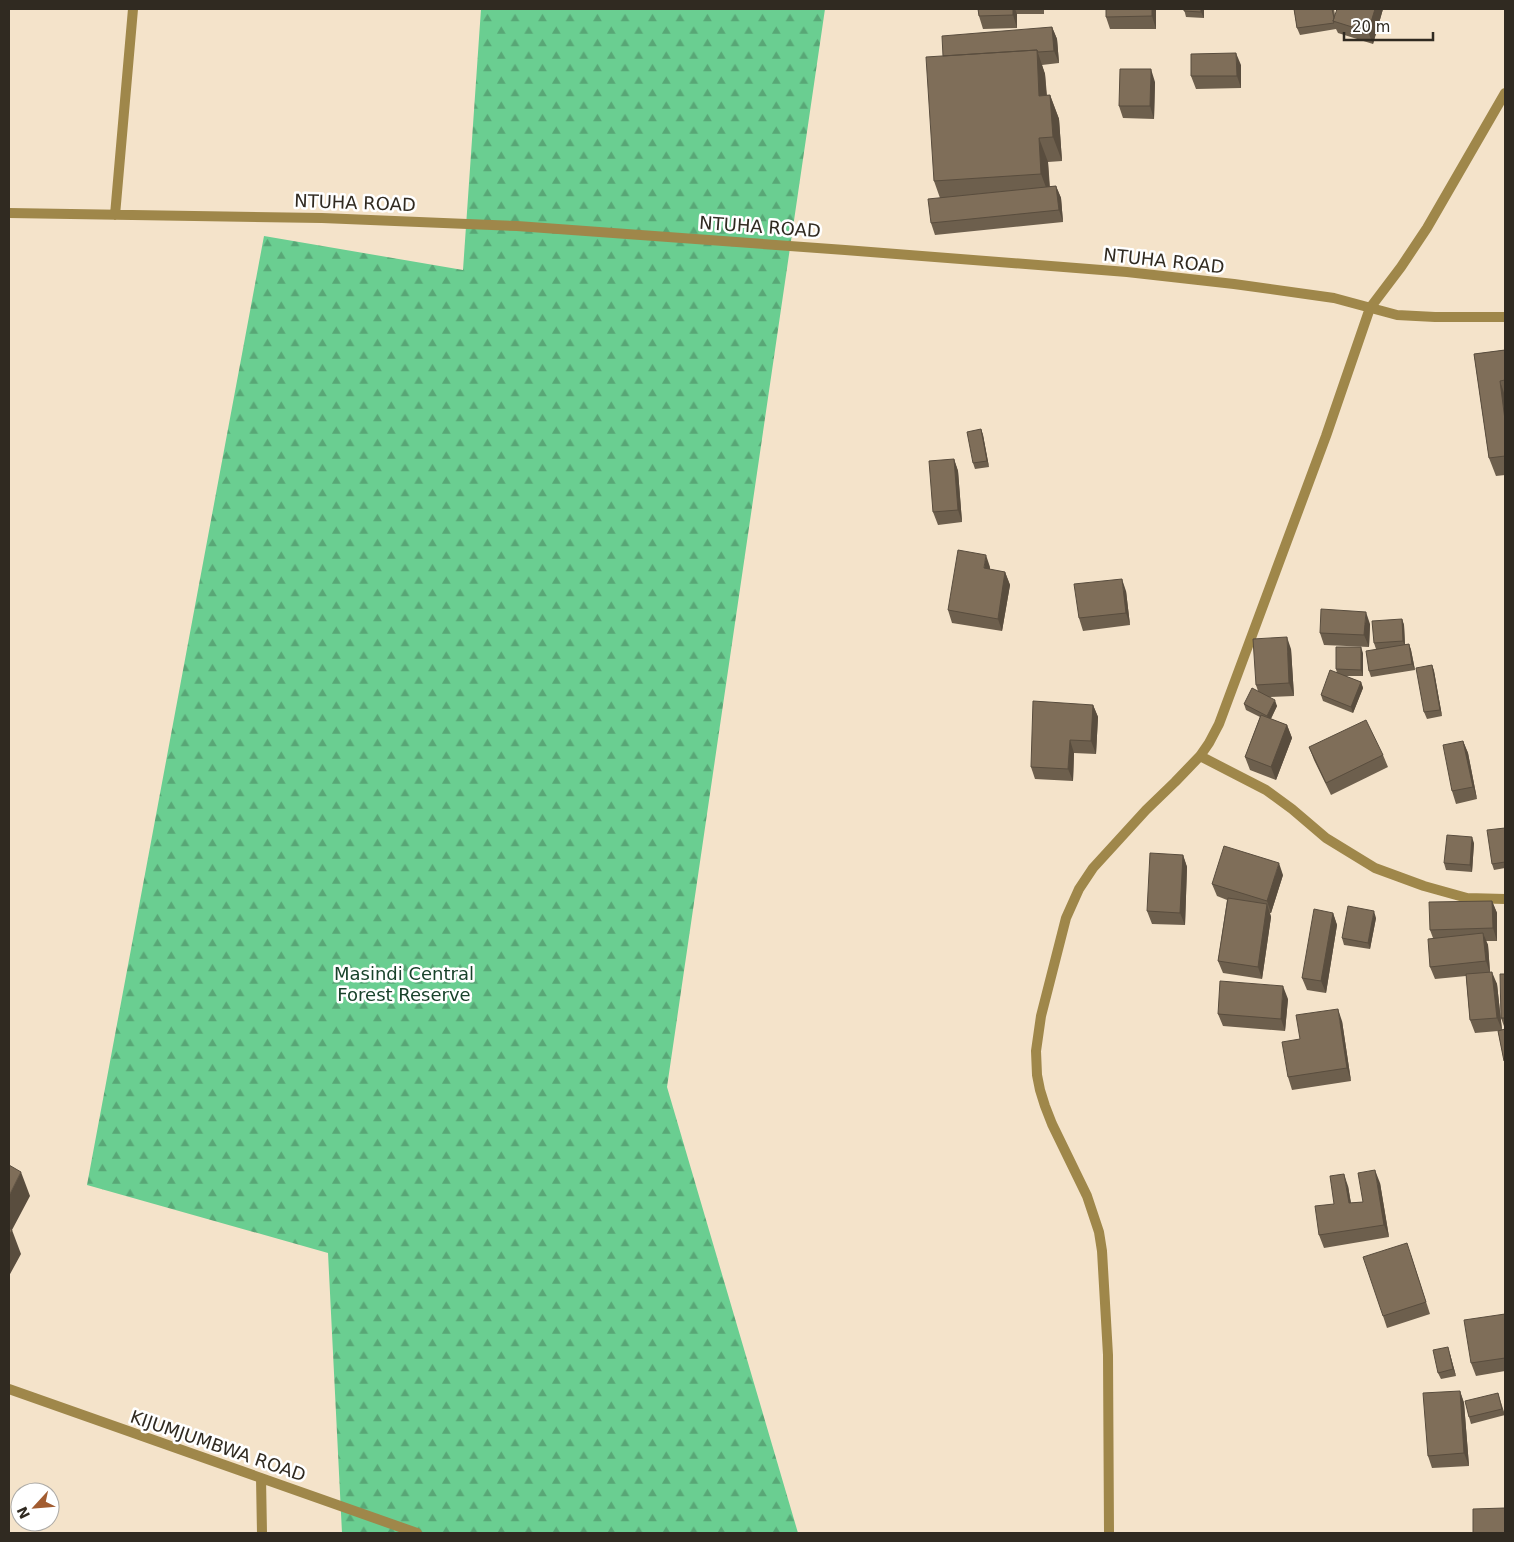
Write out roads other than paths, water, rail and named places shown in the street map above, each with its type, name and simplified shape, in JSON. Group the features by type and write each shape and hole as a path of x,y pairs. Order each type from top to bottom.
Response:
{"street":[{"path":"115,215 133,9"},
{"path":"1109,1533 1108,1355 1103,1260 1099,1232 1088,1196 1045,1106 1037,1075 1036,1051 1040,1016 1066,918 1079,889 1093,868 1200,756 1209,743 1219,724 1326,436 1370,308 1401,268 1427,228 1505,93"},
{"name":"NTUHA ROAD","path":"9,213 322,218 517,226 1127,272 1334,298 1397,315 1418,317 1505,317"},
{"path":"1200,756 1266,790 1326,838 1375,868 1424,886 1467,898 1505,899"},
{"name":"KIJUMJUMBWA ROAD","path":"9,1389 417,1533"},
{"path":"261,1478 262,1533"}],"park label":[{"name":"Masindi Central Forest Reserve","path":"404,984"}]}
